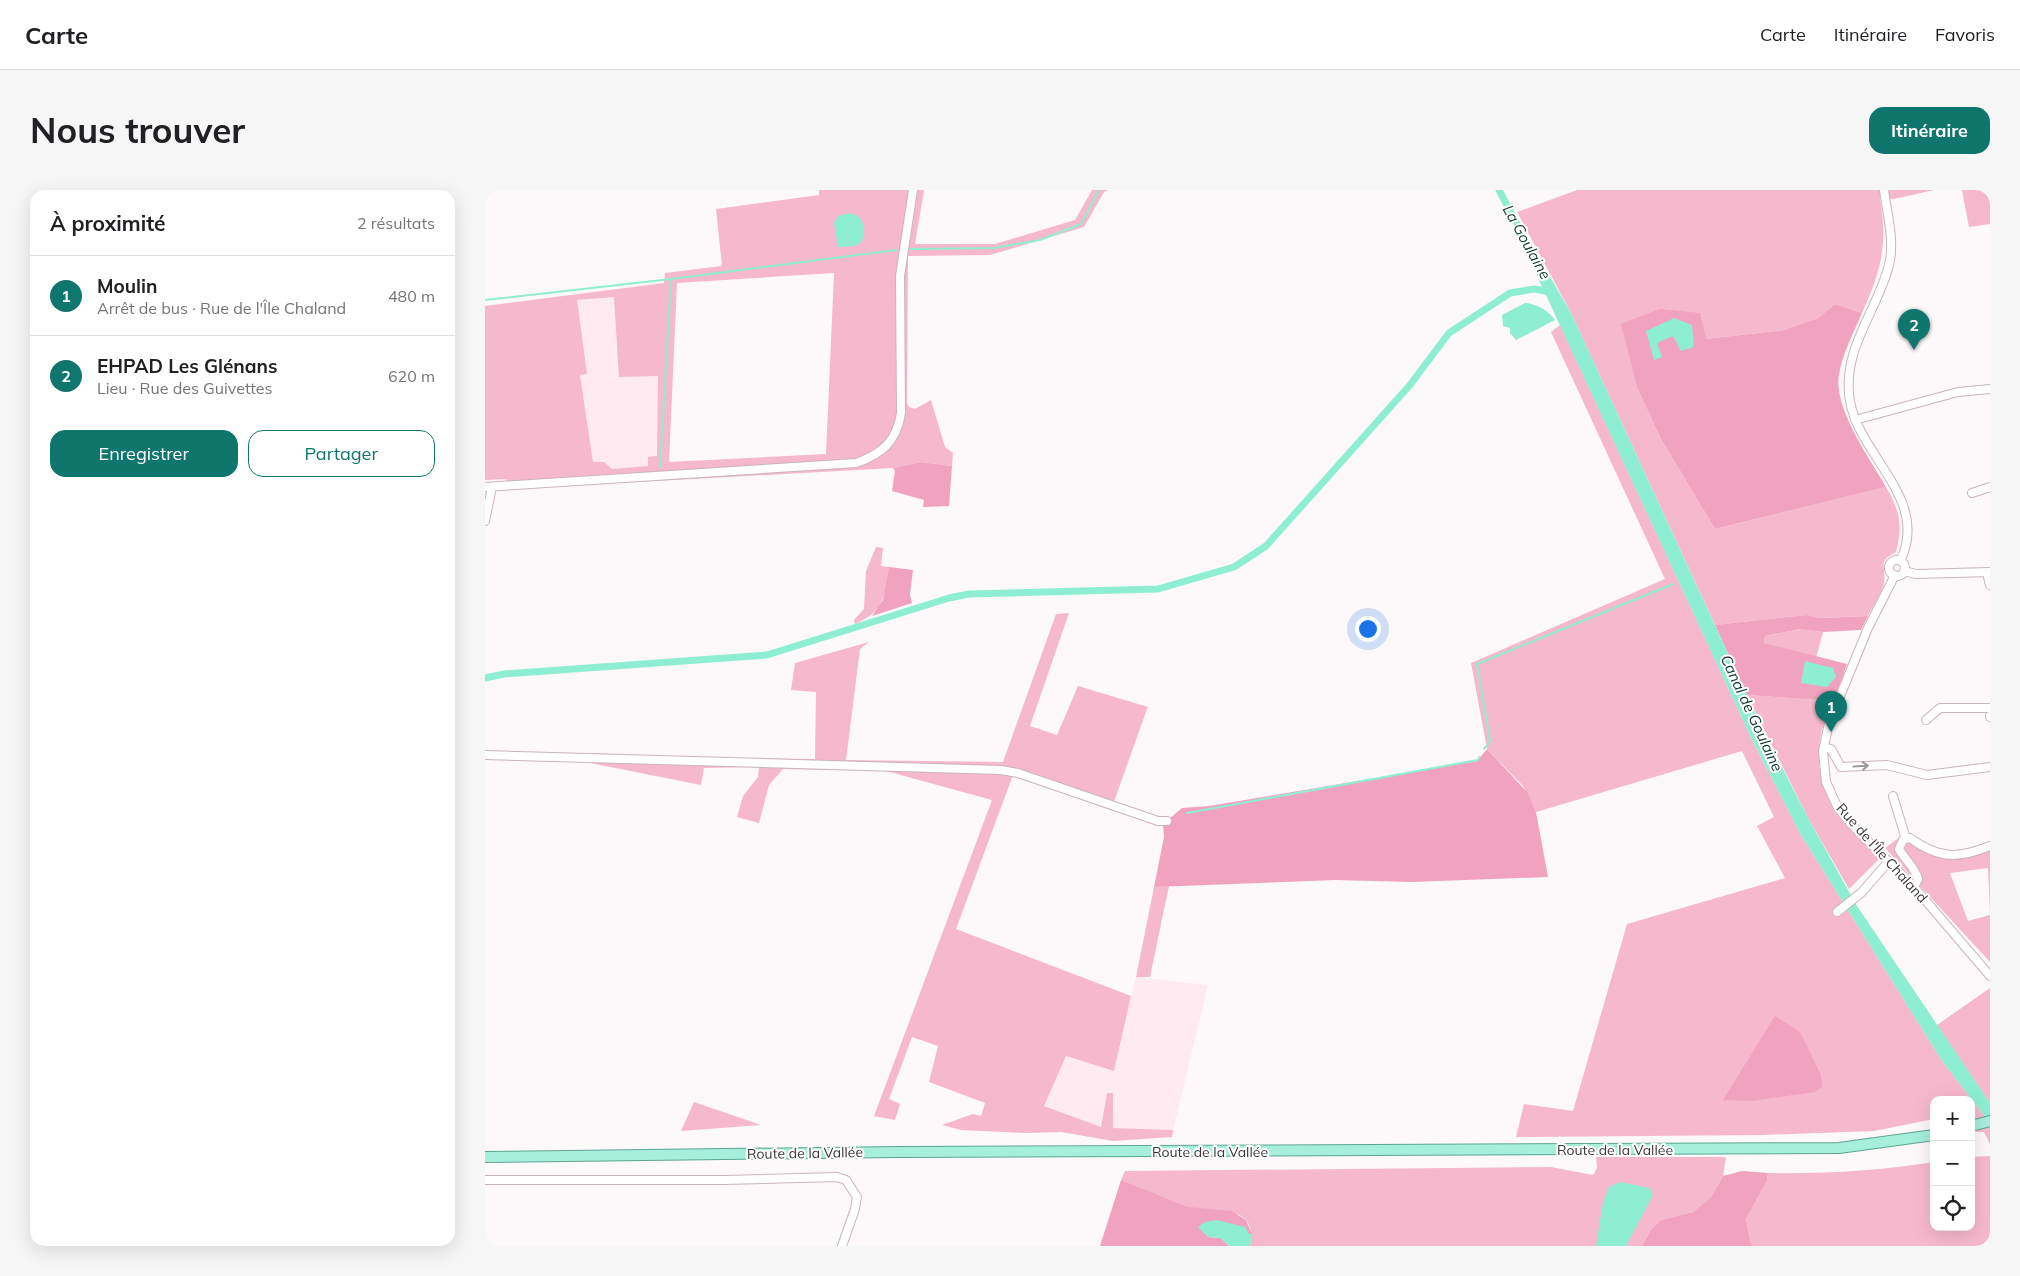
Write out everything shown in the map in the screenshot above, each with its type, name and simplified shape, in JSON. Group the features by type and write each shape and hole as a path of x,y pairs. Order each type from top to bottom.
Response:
{"main road":[{"path":"1975,1125 1990,1121"},
{"name":"Route de la Vallée","path":"485,1157 1839,1148 1930,1136"}],"street":[{"path":"485,521 488,487 856,463 886,448 900,425 900,276 913,190"},
{"path":"1884,190 1889,228 1889,264 1852,355 1849,384 1855,420 1901,497 1906,530 1905,548 1900,561"},
{"path":"1855,420 1958,392 1990,389"},
{"path":"1972,493 1990,487"},
{"path":"1894,561 1900,561 1905,565 1904,571 1900,575 1895,575 1890,570 1891,564 1894,561"},
{"path":"1904,571 1916,574 1988,573 1990,585"},
{"name":"Rue de l'Île Chaland","path":"1895,575 1868,628 1829,723 1824,747 1826,782 1837,806 1851,824 1914,887 1990,976"},
{"path":"1926,720 1940,708 1990,708"},
{"path":"1824,747 1831,749 1841,767 1887,765 1922,774 1990,767"},
{"path":"485,755 1001,770 1158,821 1167,821"},
{"path":"1893,796 1906,839"},
{"path":"1906,839 1910,838 1930,852 1960,856 1990,846"},
{"path":"1906,839 1899,848 1904,858 1916,870 1918,879 1914,887"},
{"path":"1839,911 1861,893 1889,861"},
{"path":"485,1180 724,1180 837,1177 846,1180 857,1197 855,1209 842,1246"}],"shaded area":[{"path":"819,190 924,190 915,244 995,244 1075,220 1092,190 1108,190 1104,192 1084,227 990,255 908,256 907,403 909,407 915,409 931,400 945,447 953,453 952,466 921,462 893,468 510,489 506,479 485,480 485,306 664,283 665,273 722,266 716,209 819,195","holes":["834,273 826,454 669,462 677,283","614,297 619,377 658,376 657,456 648,457 648,466 612,469 604,462 593,462 580,375 587,374 577,300"]},
{"path":"1577,190 1934,190 1894,199 1880,199 1883,230 1881,258 1874,284 1862,313 1835,304 1818,318 1784,330 1706,339 1638,390 1661,439 1715,529 1886,487 1899,518 1898,542 1896,552 1884,562 1885,577 1883,587 1868,616 1820,618 1806,615 1715,625 1571,313 1517,212"},
{"path":"1962,190 1990,190 1990,224 1969,227"},
{"path":"615,297 619,377 658,375 657,456 648,466 612,469 604,462 593,462 580,375 586,374 577,300"},
{"path":"1835,304 1862,313 1843,359 1839,375 1839,388 1847,418 1854,433 1886,487 1715,529 1661,439 1638,390 1621,324 1660,309 1700,313 1706,339 1784,330 1818,318"},
{"path":"1560,325 1753,742 1801,835 1942,1061 1969,1096 1930,1096 1930,1120 1874,1131 1762,1135 1516,1137 1524,1104 1573,1111 1627,924 1785,878 1757,826 1774,817 1742,751 1536,812 1523,786 1487,749 1471,663 1665,579 1551,332"},
{"path":"921,462 952,466 949,506 923,507 924,500 892,491 895,471 893,468"},
{"path":"876,547 883,548 881,566 889,567 884,595 882,602 873,613 855,624 854,620 864,609 866,571"},
{"path":"889,567 913,570 910,595 912,603 872,616 883,600"},
{"path":"1069,613 1030,726 1057,735 1078,686 1148,707 1111,810 1013,775 956,929 1131,996 1114,1071 1066,1056 1044,1106 1101,1127 1107,1093 1113,1093 1113,1128 1173,1130 1172,1137 1113,1141 1061,1132 1025,1133 961,1130 942,1125 973,1114 981,1116 985,1103 929,1082 938,1046 912,1037 889,1099 900,1104 895,1120 874,1116 992,800 886,771 783,769 769,785 759,823 737,817 743,796 758,777 759,767 704,768 701,785 590,763 592,753 687,758 815,759 816,692 791,690 795,663 869,642 860,649 846,760 1003,762 1056,614"},
{"path":"1806,615 1820,618 1868,616 1861,630 1823,632 1800,629 1765,636 1764,643 1847,664 1834,701 1747,695 1715,625"},
{"path":"1801,629 1823,632 1816,658 1764,643 1765,636"},
{"path":"1747,695 1834,701 1827,714 1819,746 1821,777 1832,806 1841,819 1880,858 1849,889 1808,818"},
{"path":"1487,749 1527,792 1536,812 1548,877 1411,882 1336,880 1154,887 1164,837 1163,824 1182,808 1209,806 1477,761"},
{"path":"1900,837 1943,857 1963,858 1990,850 1990,915 1990,962 1885,848","holes":["1988,868 1990,915 1968,921 1950,873"]},
{"path":"1169,886 1150,977 1136,977 1154,887"},
{"path":"1136,977 1208,985 1173,1130 1112,1128 1113,1093 1107,1093 1101,1127 1044,1106 1066,1056 1114,1071"},
{"path":"1990,988 1990,1103 1937,1025"},
{"path":"1775,1016 1800,1032 1821,1075 1822,1087 1815,1092 1752,1101 1723,1100"},
{"path":"694,1102 761,1125 681,1131"},
{"path":"1975,1104 1990,1123 1990,1144 1984,1132 1977,1132 1975,1130"},
{"path":"1990,1156 1990,1246 1753,1246 1751,1244 1746,1219 1767,1181 1768,1173 1851,1171 1930,1163 1930,1231 1975,1231 1975,1157"},
{"path":"1596,1157 1726,1157 1723,1176 1711,1197 1693,1212 1661,1220 1652,1228 1642,1246 1250,1246 1251,1231 1247,1221 1240,1215 1231,1212 1185,1207 1121,1180 1125,1171 1551,1167 1593,1175 1597,1168"},
{"path":"1742,1171 1768,1173 1767,1181 1746,1219 1753,1246 1642,1246 1652,1228 1661,1220 1693,1212 1711,1197 1723,1176"},
{"path":"1121,1180 1187,1207 1232,1211 1246,1220 1252,1234 1208,1237 1221,1238 1229,1246 1100,1246"}],"water":[{"path":"850,213 859,217 862,221 864,233 862,242 854,246 838,247 834,223 838,216"},
{"name":"Canal de Goulaine","path":"1532,265 1545,268 1571,313 1766,736 1808,818 1857,906 1990,1103 1990,1123 1975,1104 1975,1096 1969,1096 1942,1061 1801,835 1753,742"},
{"path":"1525,303 1542,308 1555,320 1516,340 1510,333 1510,328 1503,326 1502,315"},
{"path":"1674,318 1692,325 1694,347 1681,351 1673,336 1657,343 1662,357 1654,360 1646,331"},
{"path":"1805,661 1833,668 1836,677 1827,687 1801,683"},
{"path":"1620,1182 1650,1188 1653,1195 1626,1246 1596,1246 1603,1202 1609,1187"},
{"path":"1217,1220 1245,1227 1249,1234 1252,1234 1250,1246 1229,1246 1221,1238 1208,1237 1198,1227 1205,1222"}],"waterway":[{"path":"911,249 994,248 1040,240 1081,224 1099,190"},
{"name":"La Goulaine","path":"1499,190 1543,273"},
{"path":"485,300 671,279 896,250"},
{"path":"660,467 671,279"},
{"path":"485,678 504,674 767,655 949,598 969,594 1158,589 1234,567 1266,546 1410,385 1449,333 1510,293 1534,289 1552,292"},
{"path":"1484,749 1490,741 1477,664 1673,584"},
{"path":"1187,813 1478,760 1479,757"}],"place":[{"name":"EHPAD Les Glénans","path":"1914,350"},
{"name":"Moulin","path":"1831,732"}]}
